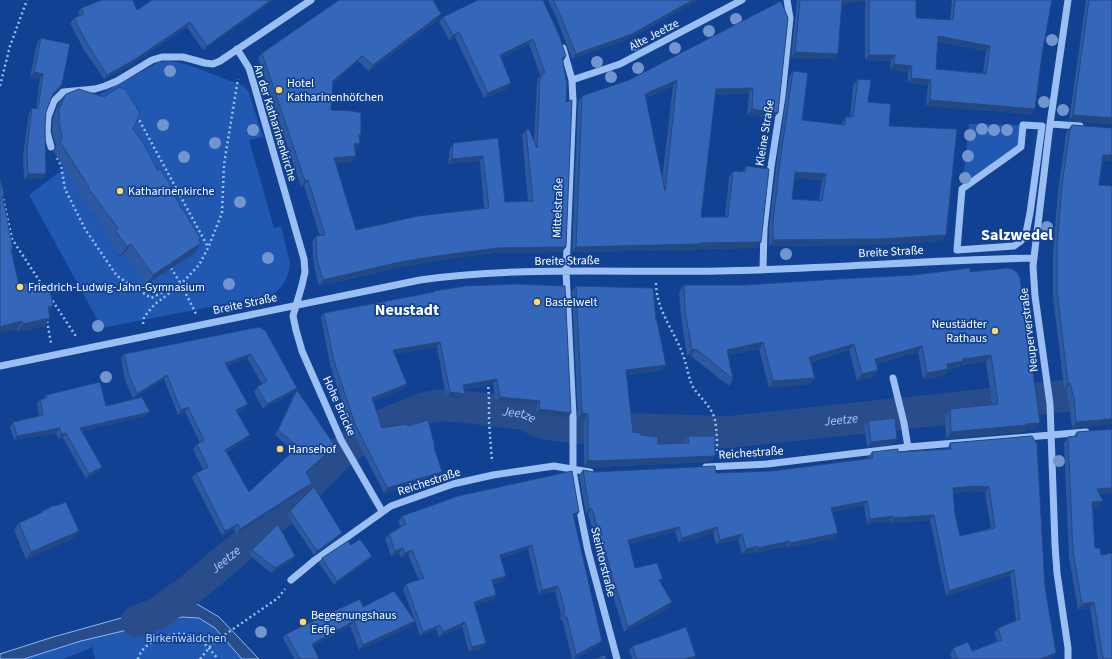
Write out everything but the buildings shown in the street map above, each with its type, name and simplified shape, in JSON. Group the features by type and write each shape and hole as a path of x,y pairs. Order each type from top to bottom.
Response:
{"street":[{"path":"50,147 47,132 48,117 54,101 63,92 95,89 105,86 117,81 152,60 162,57 183,57 213,64 311,0"},
{"name":"Alte Jeetze","path":"572,80 620,64 742,0"},
{"name":"Kleine Straße","path":"763,270 764,228 771,167 782,96 790,18 787,0"},
{"name":"Neuperverstraße","path":"1068,0 1050,124 1034,258 1035,296 1050,404 1050,434 1057,573 1068,648 1068,659"},
{"name":"Mittelstraße","path":"560,39 568,62 572,80 573,101 566,271 573,417 573,470"},
{"name":"An der Katharinenkirche","path":"237,49 249,68 256,88 304,260 305,272 296,305"},
{"path":"1050,124 1084,127"},
{"path":"1023,125 1042,126 1030,213 1026,233 1021,241 1014,246 957,250 962,189 1021,146 1023,125"},
{"name":"Breite Straße","path":"0,366 420,280 454,275 566,271 656,272 763,270 952,259 1034,258"},
{"name":"Hohe Brücke","path":"296,305 293,316 302,351 341,440 382,511"},
{"path":"893,378 908,447"},
{"name":"Reichestraße","path":"695,468 767,464 908,447 1097,431"},
{"name":"Reichestraße","path":"291,580 315,560 382,511 391,506 453,484 493,475 554,466 573,470 597,472"},
{"name":"Steintorstraße","path":"573,470 588,551 617,659"}],"path":[{"path":"0,86 10,46 27,0"},
{"path":"142,326 144,317 154,305 181,284 199,265 208,248 222,213 224,164 238,75"},
{"path":"134,111 208,248"},
{"path":"50,147 61,165 65,189 85,229 117,276 151,298 181,284"},
{"path":"2,193 12,239 76,335 80,349"},
{"path":"170,268 181,284 196,315"},
{"path":"656,272 656,293 660,308 682,354 694,388 712,412 715,420 717,441"},
{"path":"46,319 52,344"},
{"path":"487,376 490,399 489,422 493,475"},
{"path":"200,659 213,642 278,598 291,580"},
{"path":"138,659 141,651 147,645 156,640 175,634 191,635 203,641 218,659"}],"green space":[{"path":"170,61 186,64 244,86 249,93 263,137 249,140 274,228 281,226 290,263 287,278 282,286 271,295 102,328 29,195 67,166 96,218 98,220 101,218 113,236 109,239 123,251 118,255 119,257 125,253 80,105 159,62"},
{"path":"969,124 1023,125 1021,147 962,189"},
{"name":"Birkenwäldchen","path":"182,617 199,618 215,628 242,659 95,659 91,642 91,648 63,659 24,659 81,641"}],"shaded area":[{"path":"175,593 176,608 185,605 197,604 219,617 259,659 242,659 215,628 199,618 182,617 81,641 24,659 0,659 0,654 53,637 150,610"}],"waterway":[{"name":"Jeetze","path":"137,621 157,614 187,592 253,537 296,498 336,457 360,438 383,425 421,409 442,405 466,407 524,414 540,422 586,428 729,432 1112,391"}],"place":[{"name":"Hotel Katharinenhöfchen","path":"279,90"},
{"name":"Katharinenkirche","path":"120,191"},
{"name":"Friedrich-Ludwig-Jahn-Gymnasium","path":"20,287"},
{"name":"Bastelwelt","path":"537,302"},
{"name":"Neustädter Rathaus","path":"995,331"},
{"name":"Hansehof","path":"280,449"},
{"name":"Begegnungshaus Eefje","path":"303,622"}],"district":[{"name":"Salzwedel","path":"1017,235"},
{"name":"Neustadt","path":"407,310"}]}
